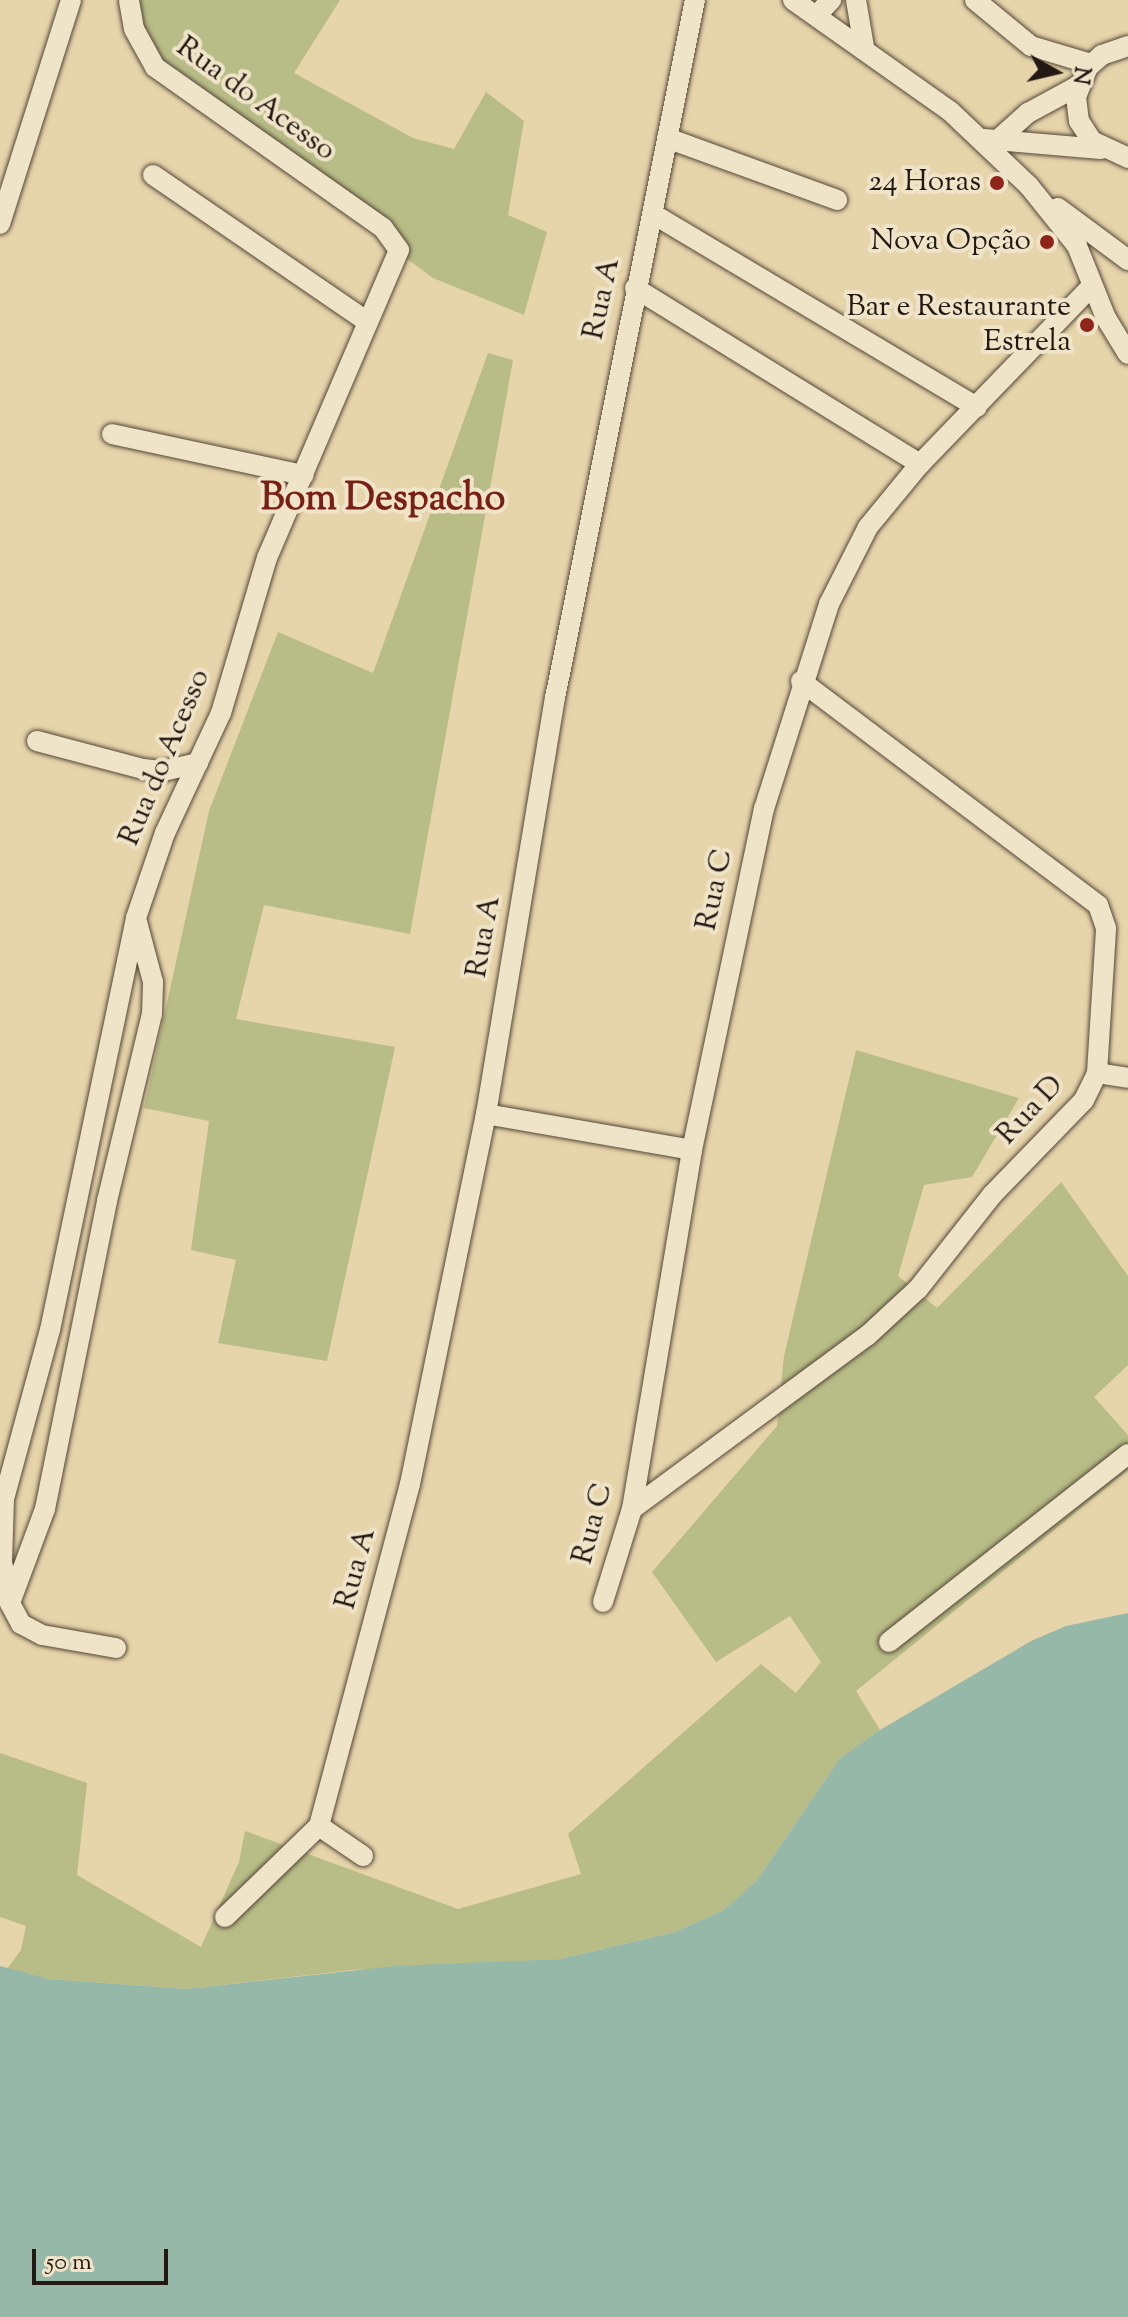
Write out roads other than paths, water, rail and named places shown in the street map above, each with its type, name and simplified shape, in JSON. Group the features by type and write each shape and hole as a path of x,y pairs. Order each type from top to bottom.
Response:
{"street":[{"path":"0,224 71,0"},
{"name":"Rua do Acesso","path":"116,1648 27,1629 10,1603 2,1562 4,1499 50,1330 71,1217 136,918 165,833 229,692 267,558 368,322 399,258 393,236 171,82 145,53 129,0"},
{"name":"Rua A","path":"319,1826 410,1484 486,1114 555,698 695,0"},
{"path":"793,0 824,7 864,47 992,138 1077,246 1092,286 1128,354"},
{"path":"856,0 864,47"},
{"path":"975,0 1031,46 1097,59 1128,46"},
{"path":"992,138 1028,113 1078,86 1097,59 1128,30"},
{"path":"1078,86 1079,121 1101,149"},
{"path":"667,138 837,200"},
{"path":"992,138 1101,149 1128,158"},
{"path":"153,175 368,322"},
{"path":"1029,186 1128,260"},
{"path":"653,214 977,407"},
{"path":"1109,247 1128,275"},
{"name":"Rua C","path":"603,1602 632,1509 692,1150 764,809 801,681 848,558 920,464 1092,286"},
{"path":"635,288 920,464"},
{"path":"112,434 304,475"},
{"name":"Rua D","path":"632,1509 867,1336 918,1289 992,1195 1084,1100 1097,1073 1106,928 1098,905 801,681"},
{"path":"37,741 143,769 163,771 198,763"},
{"path":"10,1603 45,1509 102,1224 153,1002 136,918"},
{"path":"1097,1073 1128,1078"},
{"path":"486,1114 692,1150"},
{"path":"71,1217 102,1224"},
{"path":"889,1642 1128,1454"},
{"path":"225,1917 319,1826 363,1856"}],"place":[{"name":"24 Horas","path":"997,183"},
{"name":"Nova Opção","path":"1047,242"},
{"name":"Bar e Restaurante Estrela","path":"1087,325"}],"district":[{"name":"Bom Despacho","path":"383,501"}]}
